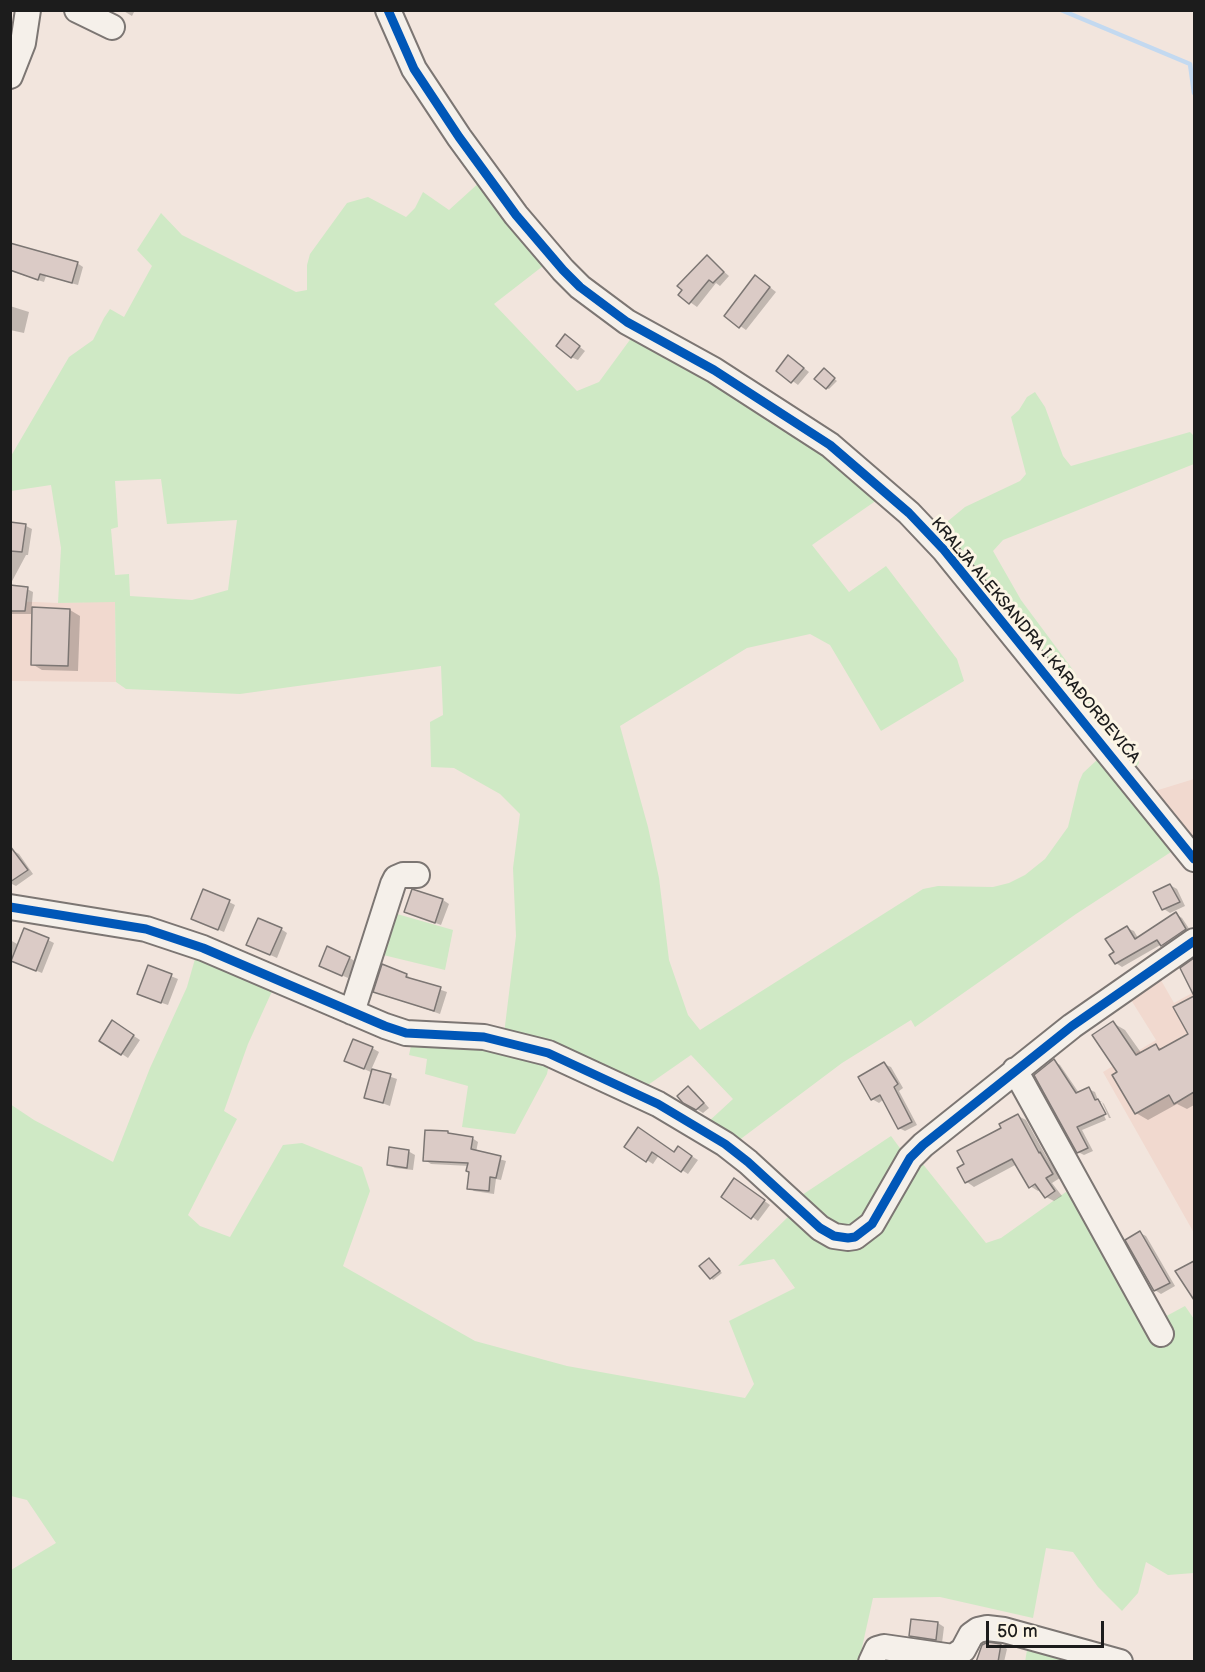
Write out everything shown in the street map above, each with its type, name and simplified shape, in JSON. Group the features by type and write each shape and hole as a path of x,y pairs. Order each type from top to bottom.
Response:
{"street":[{"path":"10,76 23,43 28,10"},
{"path":"77,10 112,27"},
{"name":"KRALJA ALEKSANDRA I KARAĐORĐEVIĆA","path":"388,10 414,69 459,137 516,215 563,270 580,287 627,322 714,370 830,445 909,513 944,550 1194,859"},
{"path":"352,1012 393,884 396,878 403,875 417,875"},
{"path":"10,907 146,929 203,948 406,1033 484,1038 548,1053 658,1104 725,1144 820,1228 834,1236 848,1238 855,1237 872,1224 910,1158 922,1145 1077,1022 1194,941"},
{"path":"1015,1070 1161,1334"},
{"path":"871,1662 877,1649 884,1647 953,1657 963,1650 971,1635 987,1628 1004,1630 1120,1662"}],"shaded area":[{"path":"11,601 58,603 115,601 116,682 11,681"},
{"path":"1194,779 1194,838 1155,791"},
{"path":"1158,975 1174,1003 1194,992 1194,1233 1103,1072 1156,1040 1128,995"}],"green space":[{"path":"481,181 543,266 494,304 577,391 599,382 632,337 734,392 815,448 877,500 812,545 849,592 886,566 957,659 964,681 881,731 830,645 810,634 747,648 620,726 648,827 659,878 669,960 688,1015 700,1030 923,889 938,886 993,887 1009,883 1025,875 1045,859 1068,827 1079,782 1083,773 1098,759 1174,850 1076,914 915,1027 911,1020 842,1063 738,1141 707,1123 733,1099 691,1055 645,1087 504,1034 516,936 513,868 520,814 500,794 454,768 431,767 430,722 443,715 441,666 240,694 126,689 116,682 115,602 58,603 61,548 51,485 11,491 11,456 69,357 93,340 110,309 124,317 152,266 137,250 161,213 182,235 296,292 307,290 307,265 310,254 347,203 368,197 406,217 415,208 423,192 449,210","holes":["161,479 167,524 237,520 228,590 192,600 130,596 129,574 115,575 111,529 118,527 115,481"]},
{"path":"1035,392 1045,407 1063,456 1071,466 1190,432 1194,436 1194,464 1003,540 993,551 1021,600 1076,674 1077,687 1070,694 942,526 965,507 1020,481 1026,474 1011,417 1019,410 1027,397"},
{"path":"1086,698 1104,712 1138,758 1139,763 1135,769 1079,703"},
{"path":"390,912 453,930 445,970 375,953"},
{"path":"197,952 274,987 248,1044 224,1111 237,1119 188,1215 200,1226 230,1237 283,1145 302,1143 362,1167 370,1191 343,1266 475,1341 567,1366 745,1398 754,1384 729,1321 795,1288 774,1259 738,1266 793,1212 837,1246 918,1158 986,1243 1001,1238 1073,1187 1159,1320 1185,1306 1194,1319 1194,1573 1168,1575 1146,1562 1138,1593 1122,1611 1098,1587 1073,1552 1046,1548 1033,1618 940,1597 873,1598 859,1661 11,1661 11,1570 56,1543 27,1500 11,1496 10,1104 34,1120 113,1162 150,1068 187,987"},
{"path":"412,1041 460,1043 549,1064 547,1074 515,1134 462,1127 468,1086 425,1074 427,1059 409,1055"},
{"path":"891,1136 905,1155 865,1217 847,1228 839,1229 799,1197"},
{"path":"1027,1650 1083,1661 1025,1662"}],"building":[{"path":"10,243 78,262 72,283 40,274 38,280 10,270"},
{"path":"707,255 724,272 713,283 709,280 689,304 678,295 682,290 677,286"},
{"path":"755,275 770,287 739,328 724,316"},
{"path":"565,334 580,346 571,358 556,346"},
{"path":"788,355 804,368 791,383 776,371"},
{"path":"824,368 835,378 826,389 814,379"},
{"path":"10,522 26,524 22,552 10,551"},
{"path":"10,585 28,587 25,611 10,611"},
{"path":"32,607 70,609 68,666 31,665"},
{"path":"10,846 28,870 10,882"},
{"path":"1170,884 1180,902 1162,910 1153,892"},
{"path":"203,889 230,900 218,930 191,919"},
{"path":"412,889 443,899 435,923 404,912"},
{"path":"1176,912 1186,929 1161,946 1157,940 1115,964 1109,955 1114,952 1105,939 1127,926 1135,939"},
{"path":"258,918 282,928 270,955 246,945"},
{"path":"24,928 49,938 36,971 11,961"},
{"path":"327,946 350,957 342,976 319,966"},
{"path":"1194,958 1194,996 1180,968"},
{"path":"382,964 407,974 406,977 441,987 434,1011 373,992"},
{"path":"148,965 172,974 161,1003 137,994"},
{"path":"1194,996 1194,1092 1174,1104 1169,1095 1135,1114 1112,1075 1117,1072 1092,1035 1113,1021 1136,1055 1156,1044 1159,1050 1188,1034 1173,1007"},
{"path":"112,1020 134,1035 121,1055 99,1041"},
{"path":"353,1039 373,1047 364,1069 344,1061"},
{"path":"1054,1059 1076,1093 1089,1087 1095,1100 1098,1099 1106,1114 1077,1127 1088,1148 1077,1153 1034,1075"},
{"path":"884,1062 898,1084 894,1087 912,1122 898,1129 880,1095 871,1100 858,1077"},
{"path":"372,1069 391,1074 383,1103 364,1098"},
{"path":"688,1086 704,1103 696,1110 683,1103 677,1096"},
{"path":"1018,1114 1053,1174 1046,1178 1055,1191 1045,1198 1035,1184 1029,1188 1012,1159 965,1183 957,1168 964,1164 957,1151 1001,1128 999,1124"},
{"path":"638,1127 674,1152 678,1146 692,1156 681,1172 652,1152 646,1162 624,1147"},
{"path":"425,1130 448,1131 448,1133 473,1137 471,1149 501,1156 496,1178 490,1177 489,1191 467,1189 468,1163 423,1161"},
{"path":"389,1147 409,1150 407,1168 387,1165"},
{"path":"734,1178 765,1200 751,1219 721,1197"},
{"path":"1140,1231 1170,1283 1154,1291 1125,1240"},
{"path":"709,1258 720,1271 710,1279 699,1266"},
{"path":"1194,1261 1194,1300 1175,1271"},
{"path":"911,1619 938,1622 936,1640 909,1636"},
{"path":"988,1642 1001,1644 998,1662 976,1662 982,1645"}],"waterway":[{"path":"1061,10 1190,64 1194,93"}],"cycle path":[{"path":"388,10 414,69 459,137 516,215 563,270 580,287 627,322 714,370 830,445 909,513 944,550 1194,859"},
{"path":"10,907 146,929 203,948 406,1033 484,1037 548,1053 658,1104 725,1144 820,1228 834,1236 848,1238 855,1237 872,1224 910,1158 923,1145 1072,1026 1194,941"}]}
